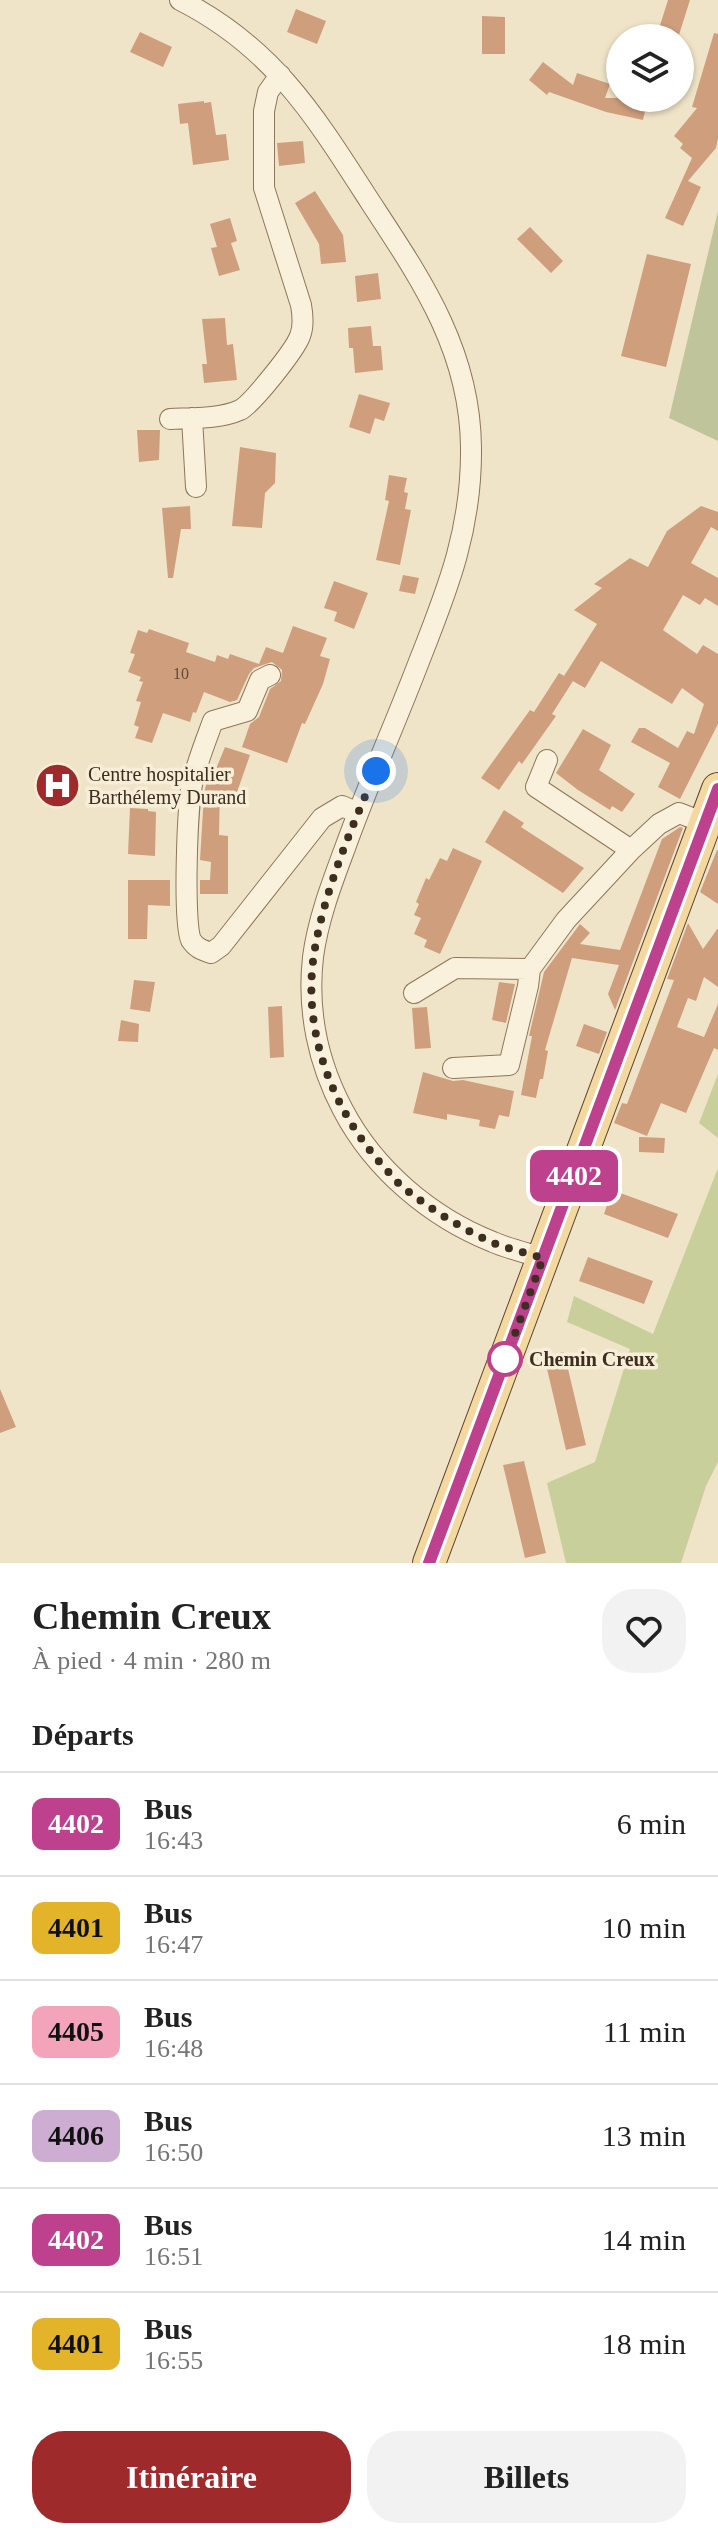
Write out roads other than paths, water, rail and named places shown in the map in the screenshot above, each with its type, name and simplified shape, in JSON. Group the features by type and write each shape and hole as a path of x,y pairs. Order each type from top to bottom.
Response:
{"main road":[{"path":"429,1563 718,789"}],"street":[{"path":"180,0 242,38 291,85 331,141 436,306 453,348 465,393 471,444 470,489 463,535 452,579 323,909 313,957 312,1004 318,1047 333,1091 351,1125 401,1186 440,1214 492,1242 543,1258"},
{"path":"170,419 242,410 292,351 300,337 303,321 301,305 264,188 264,111 268,92 280,75"},
{"path":"192,418 196,487"},
{"path":"270,675 260,680 247,711 213,721 193,779 188,849 190,937 197,948 211,953 221,946 322,818 342,806 358,813"},
{"path":"547,760 536,787 631,850"},
{"path":"453,1068 509,1065 530,969 566,920 659,824 679,813 705,823"},
{"path":"414,993 455,968 530,969"}],"place":[{"name":"Centre hospitalier Barthélemy Durand","path":"57,786"},
{"name":"Chemin Creux","path":"505,1359"}]}
